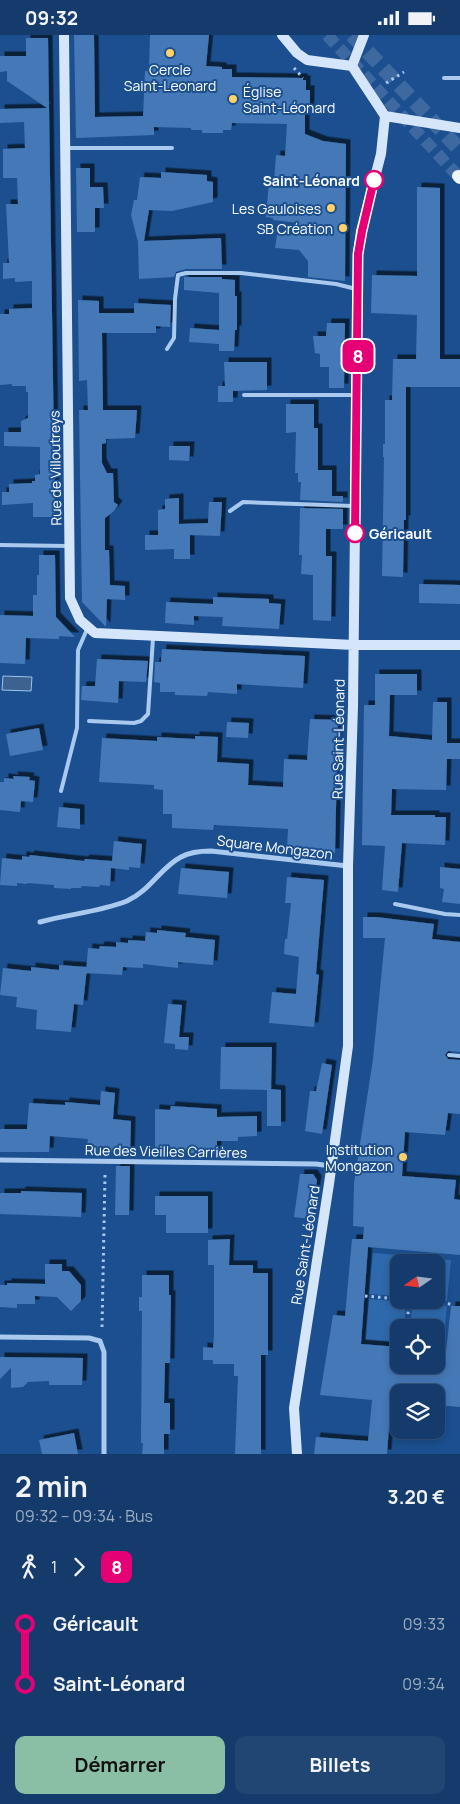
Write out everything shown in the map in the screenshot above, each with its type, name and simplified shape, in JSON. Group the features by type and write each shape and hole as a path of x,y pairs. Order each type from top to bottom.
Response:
{"street":[{"name":"Rue de Villoutreys","path":"64,35 70,598 80,620 88,627"},
{"path":"282,35 297,53 307,60 352,66 386,116 460,128"},
{"path":"352,66 364,35"},
{"name":"Rue Saint-Léonard","path":"297,1454 294,1408 348,1045 348,866 354,645 358,289 360,242 381,154 386,116"},
{"path":"88,627 95,633 354,645 460,645"},
{"name":"Square Mongazon","path":"40,922 57,917 101,910 128,900 142,893 181,857 200,851 348,866"},
{"name":"Rue des Vieilles Carrières","path":"0,1160 316,1164 331,1166"},
{"path":"0,1337 89,1337 100,1341 104,1352 104,1454"}],"lane":[{"path":"444,78 460,78"},
{"path":"66,148 172,148"},
{"path":"167,349 174,338 178,275 186,273 241,273 336,284 358,289"},
{"path":"244,395 358,395"},
{"path":"230,511 244,502 356,506"},
{"path":"0,545 70,546"},
{"path":"61,791 77,727 78,650 88,627"},
{"path":"89,721 134,723 141,721 148,714 153,635"},
{"path":"395,904 445,914 460,915"},
{"path":"448,1055 460,1056"}],"path":[{"path":"386,83 404,72"},
{"path":"102,1327 105,1175"},
{"path":"365,1296 390,1298"},
{"path":"445,1303 451,1304"}],"shaded area":[{"path":"3,676 32,677 31,691 2,690"},
{"path":"373,1253 390,1254 390,1295 369,1294"},
{"path":"445,1259 451,1260 447,1301 445,1301"},
{"path":"369,1299 390,1301 390,1309 406,1309 405,1319 390,1319 390,1342 365,1340"},
{"path":"445,1306 447,1306 445,1326 445,1319 411,1319 412,1309 445,1309"}],"building":[{"path":"74,35 94,35 95,117 143,116 145,71 149,71 150,35 209,35 206,66 232,69 232,77 303,78 303,80 306,80 306,90 310,90 310,104 309,110 305,111 305,134 323,141 346,144 345,281 308,277 308,261 299,250 275,248 277,235 299,234 299,223 273,220 273,218 266,217 269,181 274,181 276,155 285,156 287,124 232,123 231,130 223,130 223,133 202,133 202,130 191,130 191,128 154,127 154,135 76,138"},
{"path":"26,38 48,38 55,517 33,517 33,503 2,505 2,492 9,492 9,484 32,483 32,481 35,481 35,475 40,474 40,447 4,446 4,432 21,432 21,421 28,418 28,392 26,392 26,386 0,385 0,314 9,314 9,309 32,308 32,281 15,282 15,278 3,279 3,263 9,263 6,204 18,204 17,178 3,178 3,149 25,148 24,122 0,123 0,109 47,108 7,81 7,71 0,72 0,56 26,56"},
{"path":"76,168 90,168 90,187 103,187 104,208 95,208 95,232 77,232"},
{"path":"161,172 207,175 207,181 213,182 213,202 172,211 149,210 144,241 221,238 222,269 186,269 176,272 174,277 139,279 138,242 131,215 134,200 137,200 140,177 161,178"},
{"path":"417,187 440,188 440,359 460,359 460,387 406,387 406,520 404,520 403,577 382,576 385,400 392,400 393,359 416,359 417,315 371,313 372,275 417,276"},
{"path":"184,277 222,277 222,279 235,280 237,330 235,330 234,351 219,351 219,344 189,342 190,328 219,330 219,293 184,290"},
{"path":"78,300 99,301 99,313 134,313 134,303 171,305 170,327 156,326 156,333 102,333 103,410 137,410 135,438 106,439 106,443 102,444 102,463 107,473 113,473 114,502 118,505 105,518 105,550 109,550 110,585 125,586 125,600 107,599 106,627 82,602 79,410 88,410 87,380 79,381"},
{"path":"327,323 345,323 344,388 329,388 329,367 320,367 320,354 315,353 313,336 326,336"},
{"path":"224,362 267,362 267,390 233,391 233,402 218,402 218,386 225,386"},
{"path":"286,404 314,404 314,428 318,428 318,470 332,470 332,496 343,496 343,502 300,500 301,482 298,482 298,473 295,473 296,432 286,433"},
{"path":"169,446 190,446 189,461 169,460"},
{"path":"179,498 179,524 208,523 209,502 222,502 220,536 190,535 190,559 174,559 174,549 145,550 145,535 158,535 158,510 165,509 165,499"},
{"path":"300,508 343,509 343,529 326,529 326,556 332,556 331,621 313,620 313,575 301,574 302,555 299,555"},
{"path":"39,555 55,555 56,617 75,637 59,636 59,639 26,638 25,664 0,663 0,615 33,616 33,595 37,595"},
{"path":"419,584 460,585 460,604 419,603"},
{"path":"213,597 269,599 269,603 281,604 279,629 222,626 223,617 194,616 194,625 165,623 166,602 213,604"},
{"path":"162,649 305,656 303,688 237,684 237,694 208,692 207,696 175,695 175,692 160,692 160,683 154,682 155,662 161,662"},
{"path":"97,659 148,661 146,682 119,681 118,703 81,700 82,686 95,686"},
{"path":"375,674 417,674 417,695 390,695 389,736 432,740 433,702 447,702 447,743 460,743 460,759 447,759 446,790 392,789 391,815 435,815 435,817 446,817 445,845 402,843 398,892 382,890 385,846 362,845 364,705 375,705"},
{"path":"310,719 338,720 335,853 287,848 288,829 214,825 213,830 172,828 172,814 163,814 163,790 154,789 154,785 99,782 102,738 157,741 157,737 195,739 195,736 218,737 217,762 249,764 248,785 283,787 284,759 307,760"},
{"path":"227,722 249,723 248,738 226,737"},
{"path":"39,728 43,750 10,756 6,734"},
{"path":"13,776 30,777 29,780 35,781 33,802 21,801 20,812 0,810 0,782 4,782 4,778 14,779"},
{"path":"59,807 80,809 80,829 57,827"},
{"path":"114,841 142,844 140,868 129,867 129,870 111,868 110,886 82,886 81,888 71,889 54,888 54,885 27,883 17,883 17,886 0,885 2,858 22,860 22,856 29,857 30,855 84,861 85,859 112,861"},
{"path":"440,867 460,869 460,904 442,902 444,889 440,888"},
{"path":"181,868 229,872 227,898 178,894"},
{"path":"287,877 324,880 316,974 319,975 314,1027 269,1023 272,992 296,994 299,957 284,954 291,903 285,903"},
{"path":"363,917 376,917 434,924 432,939 460,942 460,1052 448,1051 445,1055 448,1059 460,1060 460,1114 448,1113 445,1135 405,1132 402,1176 456,1180 454,1199 460,1200 460,1255 368,1247 361,1344 390,1346 390,1374 445,1374 445,1351 451,1306 460,1306 460,1407 445,1406 445,1384 390,1384 387,1454 314,1454 316,1437 368,1441 372,1400 320,1395 333,1315 345,1316 352,1239 363,1239 364,1227 353,1226 354,1183 373,1059 385,938 363,938"},
{"path":"157,930 186,933 185,937 215,940 213,965 178,962 178,968 143,964 143,968 123,967 122,975 86,973 88,948 99,949 100,946 116,947 116,942 128,943 128,940 145,941 146,932 157,933"},
{"path":"59,965 87,967 83,1005 74,1004 71,1032 36,1029 37,1010 16,1007 17,997 0,995 3,968 31,971 31,967 59,970"},
{"path":"168,1004 182,1005 179,1037 189,1037 188,1050 175,1049 175,1044 164,1043"},
{"path":"221,1047 272,1047 271,1089 281,1090 281,1126 267,1126 267,1090 220,1089"},
{"path":"322,1063 332,1065 322,1134 305,1131 310,1091 316,1091"},
{"path":"101,1091 115,1093 113,1119 131,1121 130,1157 116,1157 116,1152 86,1152 88,1139 50,1136 49,1152 0,1152 0,1129 27,1129 29,1103 65,1105 65,1102 100,1105"},
{"path":"171,1106 217,1109 217,1117 257,1116 257,1136 238,1137 238,1141 217,1141 217,1153 155,1153 155,1109 170,1110"},
{"path":"116,1166 130,1166 129,1215 115,1215"},
{"path":"300,1174 313,1174 317,1180 311,1219 294,1217"},
{"path":"21,1191 82,1193 81,1217 0,1214 0,1193 21,1193"},
{"path":"155,1196 208,1196 208,1233 166,1233 166,1215 155,1215"},
{"path":"230,1239 229,1265 253,1265 253,1273 268,1273 268,1355 261,1355 261,1454 235,1454 238,1376 234,1376 234,1364 213,1364 213,1360 203,1360 203,1347 213,1348 214,1335 214,1265 208,1265 208,1240"},
{"path":"45,1264 62,1264 62,1271 69,1271 81,1285 81,1301 71,1311 57,1297 35,1296 35,1304 17,1304 17,1308 0,1307 0,1285 7,1285 7,1283 45,1284"},
{"path":"142,1275 169,1275 169,1295 171,1295 170,1363 165,1363 164,1403 170,1403 170,1434 164,1434 164,1454 142,1454 142,1311 139,1311 139,1297 142,1297"},
{"path":"0,1357 83,1358 82,1385 49,1385 49,1381 28,1382 23,1387 11,1388 11,1368 0,1379"},
{"path":"74,1433 78,1454 42,1454 39,1440"}],"tunnel":[{"path":"327,35 458,176"},
{"path":"352,35 460,150"}],"bus line":[{"name":"8","path":"355,533 358,396 358,254 374,180"}],"place":[{"name":"Cercle Saint-Leonard","path":"170,53"},
{"name":"Église Saint-Léonard","path":"233,99"},
{"name":"Saint-Léonard","path":"374,180"},
{"name":"Les Gauloises","path":"331,208"},
{"name":"SB Création","path":"343,228"},
{"name":"Géricault","path":"355,533"},
{"name":"Institution Mongazon","path":"403,1157"}]}
